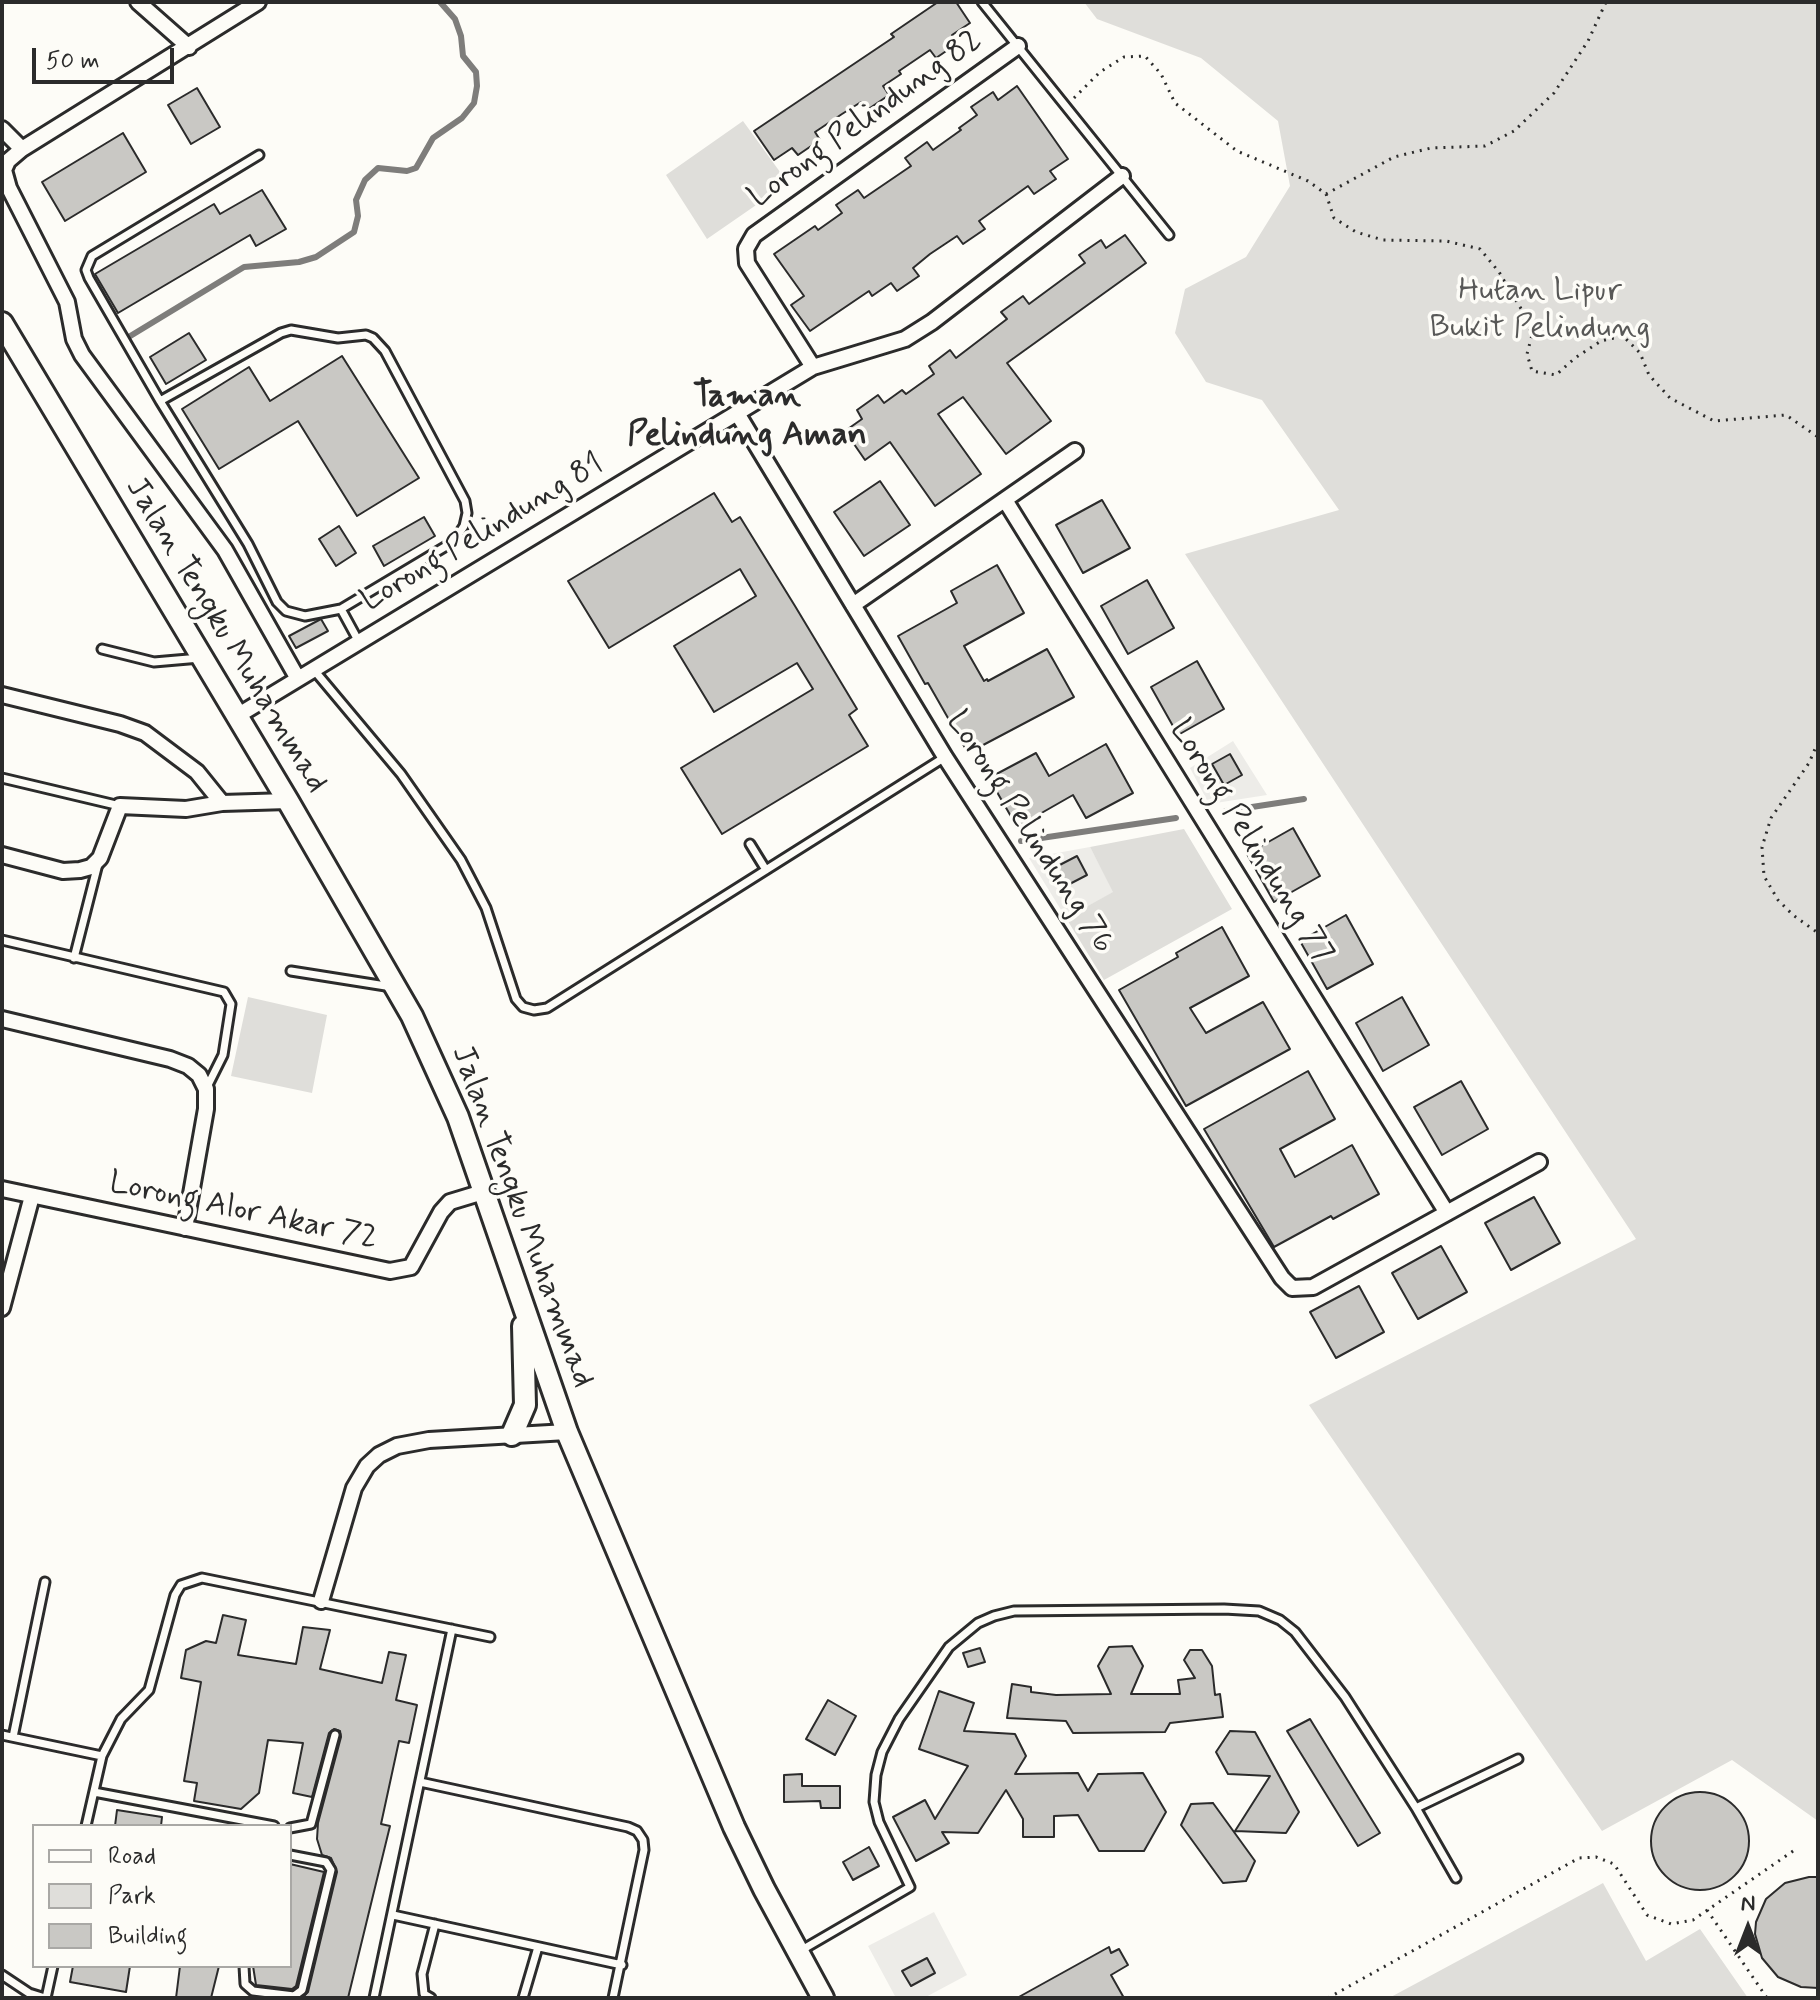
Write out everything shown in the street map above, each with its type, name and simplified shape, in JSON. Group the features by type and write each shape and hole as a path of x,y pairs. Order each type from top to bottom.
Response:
{"main road":[{"name":"Jalan Tengku Muhammad","path":"2,323 288,801 412,1016 458,1117 567,1432 723,1801 764,1889 823,1998"},
{"path":"512,1435 525,1405 522,1306"}],"street":[{"path":"138,2 189,47"},
{"path":"258,2 22,149 8,161 5,179 67,302 74,339 82,355 225,550 298,679"},
{"name":"Lorong Pelindung 82","path":"813,367 747,263 746,249 754,235 1018,46"},
{"path":"2,129 22,149"},
{"name":"Lorong Pelindung 81","path":"237,716 813,367 905,339 945,313 1122,176"},
{"name":"Lorong Pelindung 76","path":"737,413 945,757 1282,1278 1292,1288 1313,1287 1447,1213"},
{"path":"853,605 1075,451"},
{"name":"Lorong Pelindung 77","path":"1005,500 1447,1213"},
{"path":"2,695 145,733 197,772 222,803"},
{"path":"2,855 63,871 91,867 100,858 120,806 186,809 222,803 288,801"},
{"path":"2,1019 170,1059 188,1066 199,1075 206,1089 206,1109 185,1228"},
{"path":"1447,1213 1539,1162"},
{"name":"Lorong Alor Akar 72","path":"2,1189 390,1271 411,1267 419,1258 441,1212 450,1202 483,1192"},
{"path":"2,1308 32,1196"},
{"path":"321,1601 354,1488 367,1466 379,1455 397,1446 429,1440 567,1432"}],"lane":[{"path":"982,2 1169,235"},
{"path":"160,401 281,333 291,330 338,338 366,335 379,344 465,501 467,513 458,535 448,545 341,609 315,615 297,615 286,611 277,602 248,544 160,401 89,278 88,263 92,256 259,155"},
{"path":"341,609 359,642"},
{"path":"102,649 154,662 203,658"},
{"path":"314,670 401,774 461,860 486,908 516,999 523,1007 534,1010 547,1008 945,757"},
{"path":"2,778 120,806"},
{"path":"750,844 766,870"},
{"path":"74,958 100,858"},
{"path":"2,940 224,992 231,1004 223,1055 206,1089"},
{"path":"291,971 394,987"},
{"path":"86,1824 102,1756 121,1719 149,1690 175,1595 181,1585 202,1578 490,1637"},
{"path":"13,1737 45,1582"},
{"path":"798,1952 910,1887 879,1822 874,1802 882,1752 899,1719 949,1647 962,1634 994,1616 1014,1611 1224,1609 1259,1611 1280,1620 1295,1632 1322,1665 1416,1808 1456,1878"},
{"path":"374,1998 452,1629"},
{"path":"2,1735 102,1756"},
{"path":"292,1828 311,1824 335,1735"},
{"path":"1416,1808 1518,1759"},
{"path":"420,1782 637,1831 643,1840 644,1850 613,1998"},
{"path":"94,1792 263,1824"},
{"path":"244,1968 245,1984 253,1991 294,1996 302,1990 331,1870 326,1862 292,1855"},
{"path":"393,1915 622,1965"},
{"path":"431,1998 424,1994 422,1974 435,1924"},
{"path":"523,1998 538,1947"},
{"path":"2,1975 28,1995 46,1998 53,1968"}],"path":[{"path":"1326,194 1394,157 1431,148 1485,146 1514,131 1554,93 1588,41 1606,2"},
{"path":"1066,107 1100,72 1124,57 1145,56 1161,74 1175,103 1237,151 1308,181 1326,194 1334,218 1356,232 1383,240 1446,241 1480,249 1499,272 1523,312 1532,335 1527,354 1532,371 1556,375 1601,341 1623,336 1640,353 1649,375 1670,398 1714,421 1786,415 1818,437"},
{"path":"1818,742 1809,763 1771,818 1762,847 1764,876 1778,900 1818,933"},
{"path":"1328,1998 1579,1858 1596,1857 1614,1864 1647,1915 1671,1924 1693,1920 1796,1849"},
{"path":"1707,1910 1767,1998"}],"shaded area":[{"path":"1233,741 1267,795 1209,804 1190,768"},
{"path":"1090,847 1114,892 1066,918 1029,858"},
{"path":"934,1912 967,1975 924,1998 896,1998 868,1946"}],"green space":[{"name":"Hutan Lipur Bukit Pelindung","path":"1084,2 1818,2 1818,1821 1732,1760 1602,1831 1309,1405 1636,1239 1185,554 1339,510 1262,400 1206,382 1175,333 1185,289 1246,257 1290,186 1278,121 1201,58 1097,19"},
{"path":"743,121 788,183 707,239 666,175"},
{"path":"1184,829 1232,909 1104,980 1066,918 1113,892 1090,847"},
{"path":"248,997 327,1015 312,1093 231,1076"},
{"path":"1603,1883 1646,1961 1700,1929 1748,1998 1389,1998"}],"building":[{"path":"938,2 956,2 970,23 952,35 958,43 936,58 930,50 883,86 889,95 867,110 861,102 815,132 820,140 798,155 792,148 774,160 754,131 894,37 891,34"},
{"path":"1017,86 1068,159 1050,171 1056,179 1034,194 1028,186 979,221 985,229 963,244 957,236 930,254 913,268 919,276 897,291 891,283 872,296 869,291 810,331 791,305 804,296 774,254 815,226 818,230 842,213 836,205 858,190 864,198 911,166 905,158 927,142 933,150 961,130 959,128 977,115 971,107 993,92 998,100"},
{"path":"197,88 220,127 191,144 168,105"},
{"path":"123,133 146,172 65,221 42,182"},
{"path":"262,190 286,229 256,246 250,235 118,313 95,274 214,204 220,214"},
{"path":"1125,235 1146,263 1007,363 1051,421 1006,454 963,397 938,414 981,474 935,506 890,442 865,460 845,431 862,419 857,410 878,395 884,403 902,390 906,394 934,374 929,366 950,350 956,358 1007,319 1001,312 1023,296 1029,304 1085,263 1079,255 1101,240 1106,248"},
{"path":"189,333 206,360 166,384 150,357"},
{"path":"342,356 419,478 357,516 298,421 219,469 182,409 249,367 270,401"},
{"path":"880,481 910,525 864,556 834,512"},
{"path":"714,493 732,522 740,517 795,606 857,709 849,715 868,746 722,834 681,768 813,689 797,663 714,712 674,646 756,596 740,569 609,648 568,581"},
{"path":"1102,500 1130,548 1083,573 1056,525"},
{"path":"424,517 435,536 384,566 373,546"},
{"path":"339,526 356,553 336,566 319,539"},
{"path":"997,565 1024,613 964,646 984,681 1047,649 1074,697 968,753 898,636 957,603 951,591"},
{"path":"1147,580 1174,628 1128,654 1101,606"},
{"path":"321,619 328,631 296,648 289,636"},
{"path":"1197,661 1224,709 1178,735 1151,687"},
{"path":"1106,744 1133,793 1086,818 1073,795 1017,827 989,778 1036,753 1049,776"},
{"path":"1230,754 1242,775 1224,785 1212,764"},
{"path":"1293,828 1320,876 1274,902 1247,854"},
{"path":"1077,856 1087,875 1060,889 1050,870"},
{"path":"1346,915 1373,964 1327,989 1300,941"},
{"path":"1222,927 1249,976 1190,1008 1206,1033 1263,1002 1290,1049 1186,1106 1119,990 1178,957 1176,953"},
{"path":"1402,997 1429,1045 1383,1071 1356,1023"},
{"path":"1308,1071 1335,1119 1280,1149 1295,1177 1352,1145 1379,1194 1274,1247 1204,1129"},
{"path":"1461,1081 1488,1129 1442,1155 1414,1107"},
{"path":"1534,1197 1560,1243 1511,1270 1485,1223"},
{"path":"1441,1246 1467,1292 1418,1319 1392,1273"},
{"path":"1359,1286 1384,1332 1336,1358 1310,1312"},
{"path":"223,1615 246,1620 238,1655 296,1664 303,1627 330,1630 320,1669 382,1683 389,1652 406,1655 396,1700 417,1705 409,1743 399,1741 381,1824 390,1826 348,1998 302,1998 308,1992 337,1872 331,1858 322,1855 317,1839 340,1731 334,1729 329,1733 312,1797 293,1793 303,1743 268,1740 259,1793 241,1809 194,1801 197,1783 184,1781 201,1682 181,1678 186,1650 206,1641 216,1643"},
{"path":"1132,1646 1143,1666 1131,1694 1180,1694 1178,1680 1195,1678 1184,1660 1190,1650 1202,1650 1212,1666 1215,1695 1220,1694 1223,1717 1170,1723 1165,1732 1073,1733 1066,1721 1007,1718 1012,1684 1031,1687 1031,1692 1056,1695 1111,1694 1098,1666 1109,1647"},
{"path":"980,1648 985,1662 968,1667 963,1653"},
{"path":"939,1691 974,1703 964,1731 1015,1734 1026,1756 1015,1774 1078,1773 1088,1791 1098,1774 1143,1773 1166,1812 1144,1851 1099,1851 1078,1815 1054,1816 1054,1837 1023,1837 1023,1819 1006,1790 978,1833 942,1832 949,1843 916,1861 893,1817 925,1800 935,1819 968,1766 919,1749"},
{"path":"828,1700 856,1716 835,1755 806,1739"},
{"path":"1310,1719 1380,1833 1358,1846 1287,1731"},
{"path":"1230,1731 1255,1732 1299,1812 1286,1833 1235,1831 1270,1776 1228,1774 1216,1752"},
{"path":"802,1774 802,1786 840,1786 840,1808 821,1808 820,1801 784,1802 784,1775"},
{"path":"1700,1792 1719,1796 1735,1806 1745,1822 1749,1841 1745,1860 1735,1876 1719,1886 1700,1890 1681,1886 1665,1876 1655,1860 1651,1841 1655,1822 1665,1806 1681,1796"},
{"path":"1213,1803 1255,1861 1246,1881 1223,1883 1181,1825 1191,1804"},
{"path":"117,1810 162,1817 161,1824 115,1824"},
{"path":"869,1847 879,1866 853,1880 843,1862"},
{"path":"292,1864 324,1872 296,1986 292,1989 256,1985 253,1968 292,1968"},
{"path":"1818,1877 1818,1988 1801,1987 1778,1977 1762,1958 1755,1934 1756,1922 1766,1899 1785,1883"},
{"path":"1109,1947 1111,1953 1119,1949 1128,1965 1111,1975 1124,1998 1017,1998"},
{"path":"927,1958 935,1973 911,1986 902,1971"},
{"path":"73,1968 130,1968 126,1992 70,1982"},
{"path":"180,1968 218,1968 211,1998 176,1998"}],"waterway":[{"path":"127,338 244,267 299,262 316,257 354,232 358,216 356,200 365,180 378,168 407,171 416,168 433,138 462,118 474,103 477,86 476,72 463,56 455,19 440,2"},
{"path":"1226,811 1304,799"},
{"path":"1021,841 1176,818"}],"district":[{"name":"Taman Pelindung Aman","path":"747,418"}]}
